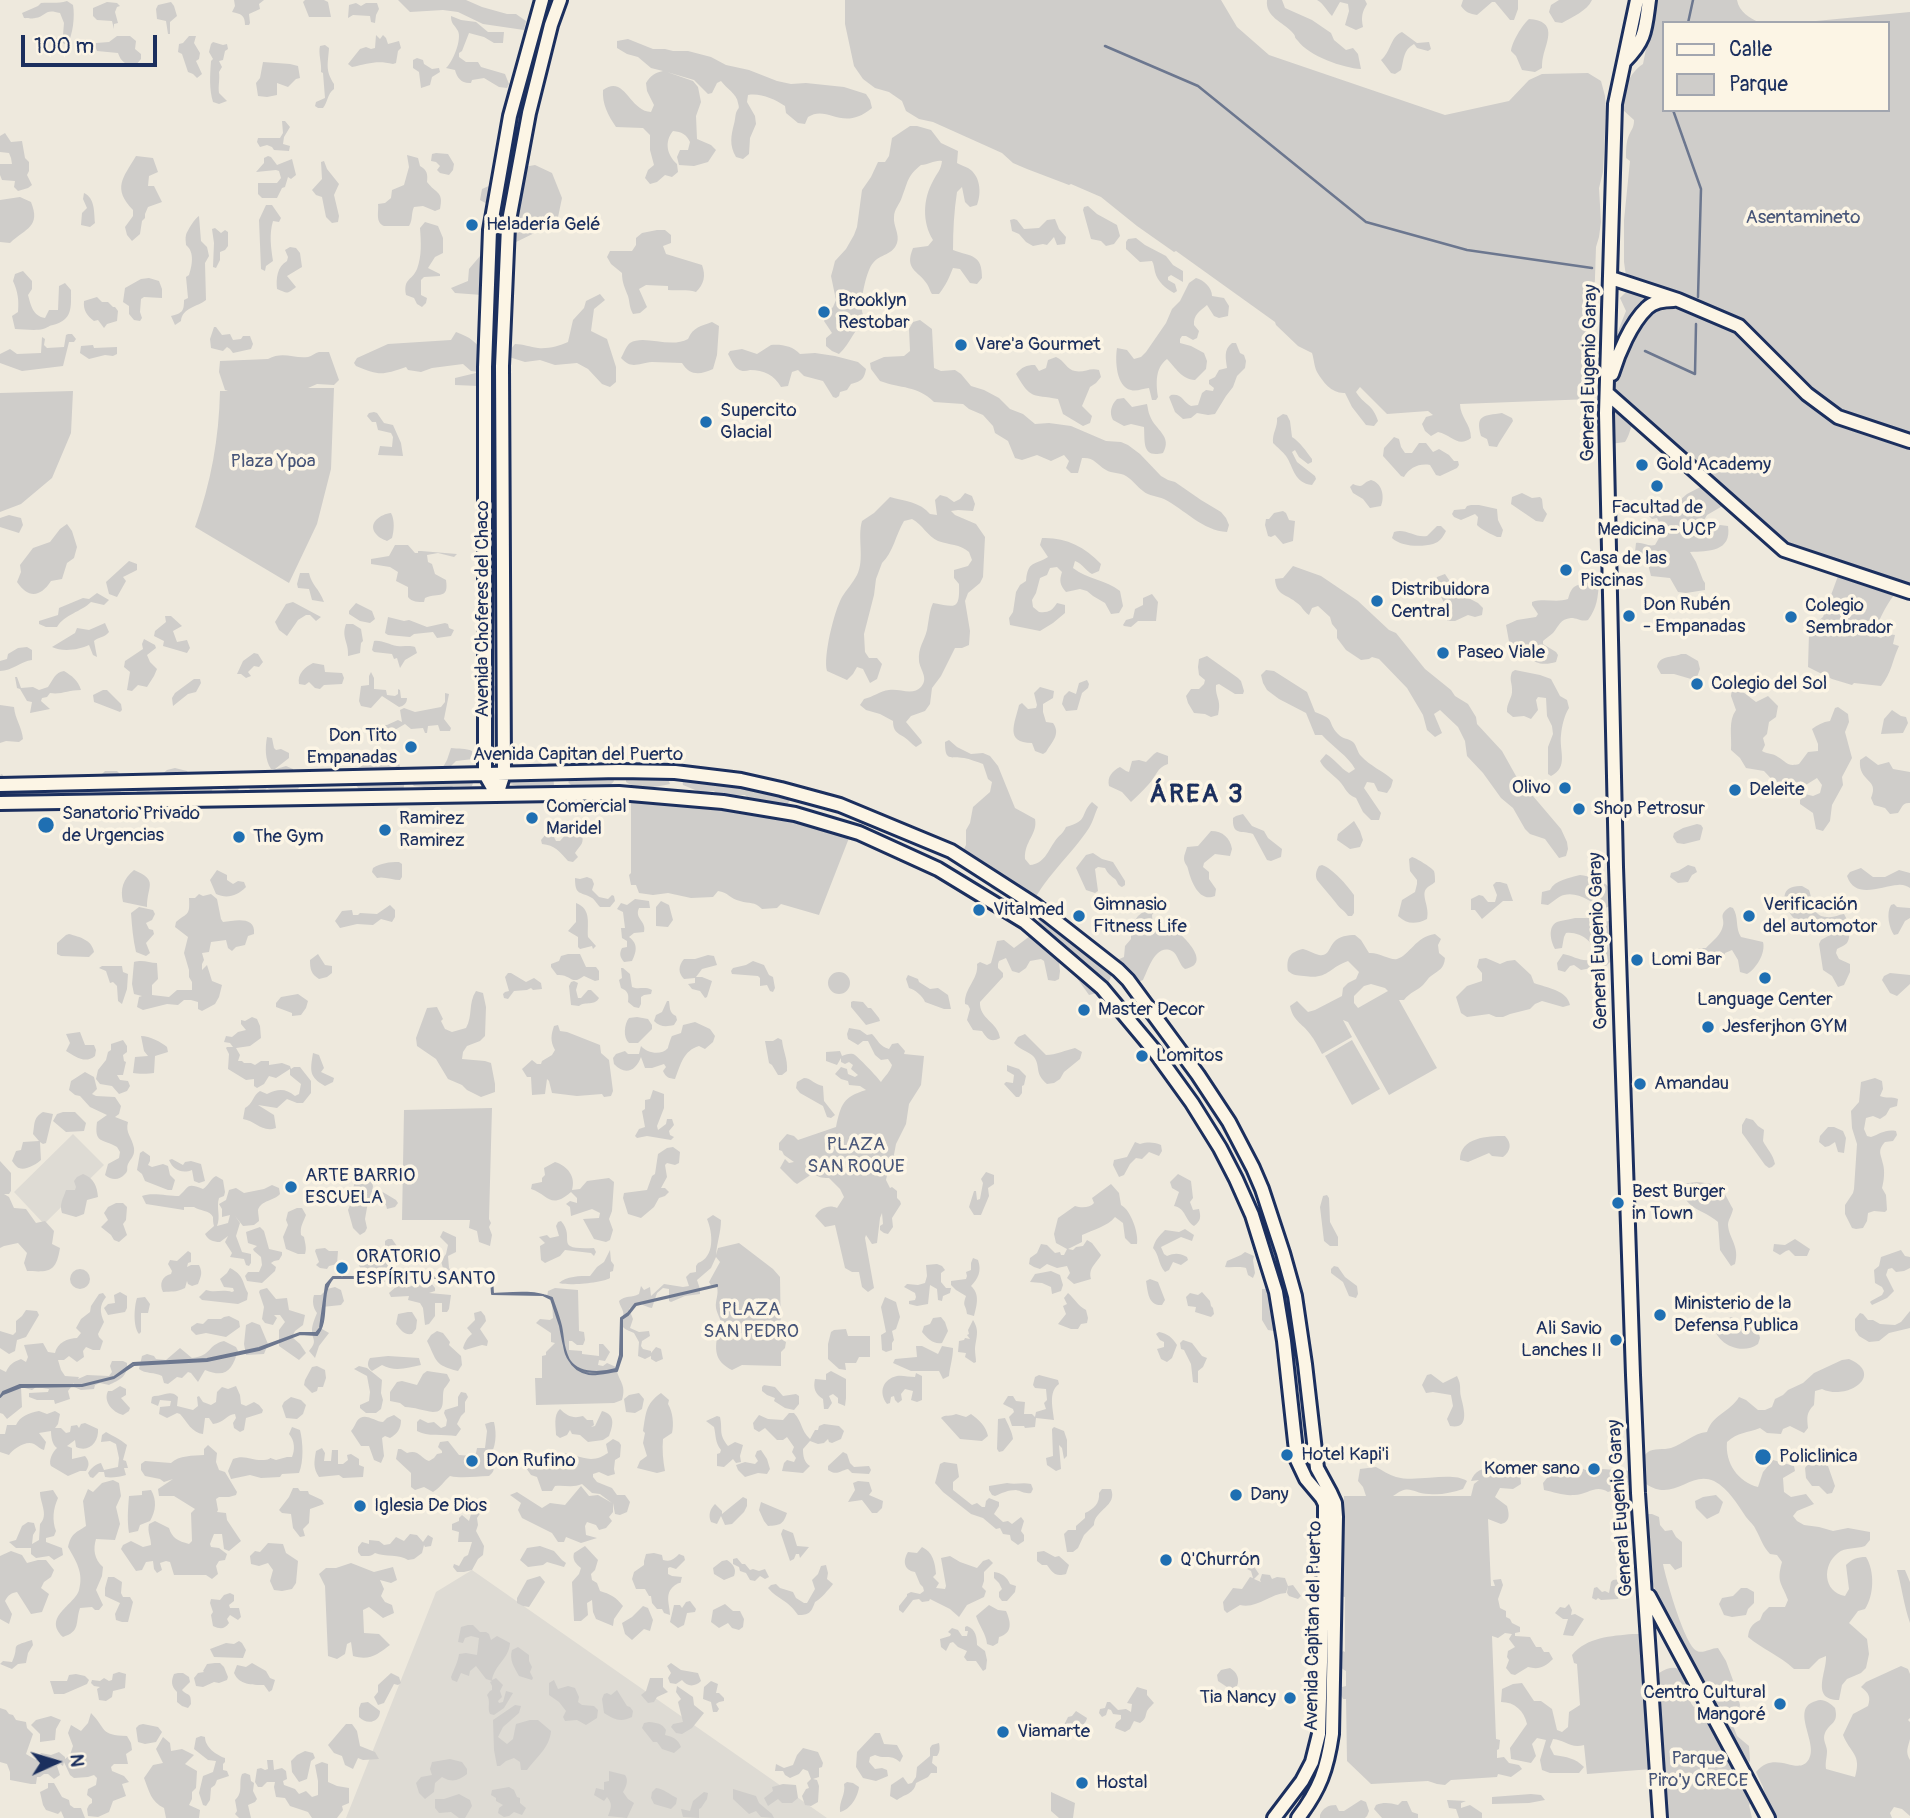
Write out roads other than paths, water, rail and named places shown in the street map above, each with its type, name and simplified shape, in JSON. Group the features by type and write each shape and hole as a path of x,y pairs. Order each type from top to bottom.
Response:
{"street":[{"name":"Avenida Choferes del Chaco","path":"497,795 485,774 485,367 490,230 510,116 542,0"},
{"name":"Avenida Choferes del Chaco","path":"497,795 503,773 502,366 508,226 529,113 560,0"},
{"name":"General Eugenio Garay","path":"1637,0 1615,104 1607,391 1626,1193 1636,1452 1660,1818"},
{"name":"General Eugenio Garay","path":"1624,62 1638,48 1645,34 1650,0"},
{"path":"1611,278 1678,300 1739,326 1807,394 1838,417 1910,442"},
{"path":"1678,300 1665,300 1648,306 1626,340 1607,391 1784,550 1910,592"},
{"name":"Avenida Capitan del Puerto","path":"0,785 503,773 676,772 741,780 840,805 951,851 1035,905 1118,970 1198,1075 1253,1168 1280,1241 1298,1311 1317,1468 1331,1492 1336,1517 1332,1734 1328,1763 1321,1782 1298,1818"},
{"name":"Avenida Capitan del Puerto","path":"0,803 619,793 723,802 795,814 859,833 938,869 1025,922 1102,988 1153,1049 1192,1103 1220,1148 1252,1214 1276,1292 1297,1460 1306,1479 1325,1504 1319,1734 1312,1762 1302,1781 1273,1818"},
{"path":"1646,1591 1768,1818"}],"waterway":[{"path":"1688,21 1693,0"},
{"path":"1105,46 1198,86 1366,222 1467,250 1592,268"},
{"path":"1674,112 1701,189 1698,297"},
{"path":"1645,351 1695,374 1696,324"}],"place":[{"name":"Heladería Gelé","path":"472,225"},
{"name":"Brooklyn Restobar","path":"824,312"},
{"name":"Vare'a Gourmet","path":"961,345"},
{"name":"Supercito Glacial","path":"706,422"},
{"name":"Gold Academy","path":"1642,465"},
{"name":"Facultad de Medicina - UCP","path":"1657,486"},
{"name":"Casa de las Piscinas","path":"1566,570"},
{"name":"Distribuidora Central","path":"1377,601"},
{"name":"Don Rubén - Empanadas","path":"1629,616"},
{"name":"Colegio Sembrador","path":"1791,617"},
{"name":"Paseo Viale","path":"1443,653"},
{"name":"Colegio del Sol","path":"1697,684"},
{"name":"Don Tito Empanadas","path":"411,747"},
{"name":"Olivo","path":"1565,788"},
{"name":"Deleite","path":"1735,790"},
{"name":"Shop Petrosur","path":"1579,809"},
{"name":"Comercial Maridel","path":"532,818"},
{"name":"Sanatorio Privado de Urgencias","path":"46,825"},
{"name":"Ramirez Ramirez","path":"385,830"},
{"name":"The Gym","path":"239,837"},
{"name":"Vitalmed","path":"979,910"},
{"name":"Gimnasio Fitness Life","path":"1079,916"},
{"name":"Verificación del automotor","path":"1749,916"},
{"name":"Lomi Bar","path":"1637,960"},
{"name":"Language Center","path":"1765,978"},
{"name":"Master Decor","path":"1084,1010"},
{"name":"Jesferjhon GYM","path":"1708,1027"},
{"name":"Lomitos","path":"1142,1056"},
{"name":"Amandau","path":"1640,1084"},
{"name":"ARTE BARRIO ESCUELA","path":"291,1187"},
{"name":"Best Burger in Town","path":"1618,1203"},
{"name":"ORATORIO ESPÍRITU SANTO","path":"342,1268"},
{"name":"Ministerio de la Defensa Publica","path":"1660,1315"},
{"name":"Ali Savio Lanches II","path":"1616,1340"},
{"name":"Hotel Kapi'i","path":"1287,1455"},
{"name":"Policlinica","path":"1763,1457"},
{"name":"Don Rufino","path":"472,1461"},
{"name":"Komer sano","path":"1594,1469"},
{"name":"Dany","path":"1236,1495"},
{"name":"Iglesia De Dios","path":"360,1506"},
{"name":"Q'Churrón","path":"1166,1560"},
{"name":"Tia Nancy","path":"1290,1698"},
{"name":"Centro Cultural Mangoré","path":"1780,1704"},
{"name":"Viamarte","path":"1003,1732"},
{"name":"Hostal","path":"1082,1783"}],"district":[{"name":"ÁREA 3","path":"1197,795"}],"park label":[{"name":"Asentamineto","path":"1803,218"},
{"name":"Plaza Ypoa","path":"273,462"},
{"name":"PLAZA SAN ROQUE","path":"856,1156"},
{"name":"PLAZA SAN PEDRO","path":"751,1321"},
{"name":"Parque Piro'y CRECE","path":"1698,1770"}]}
